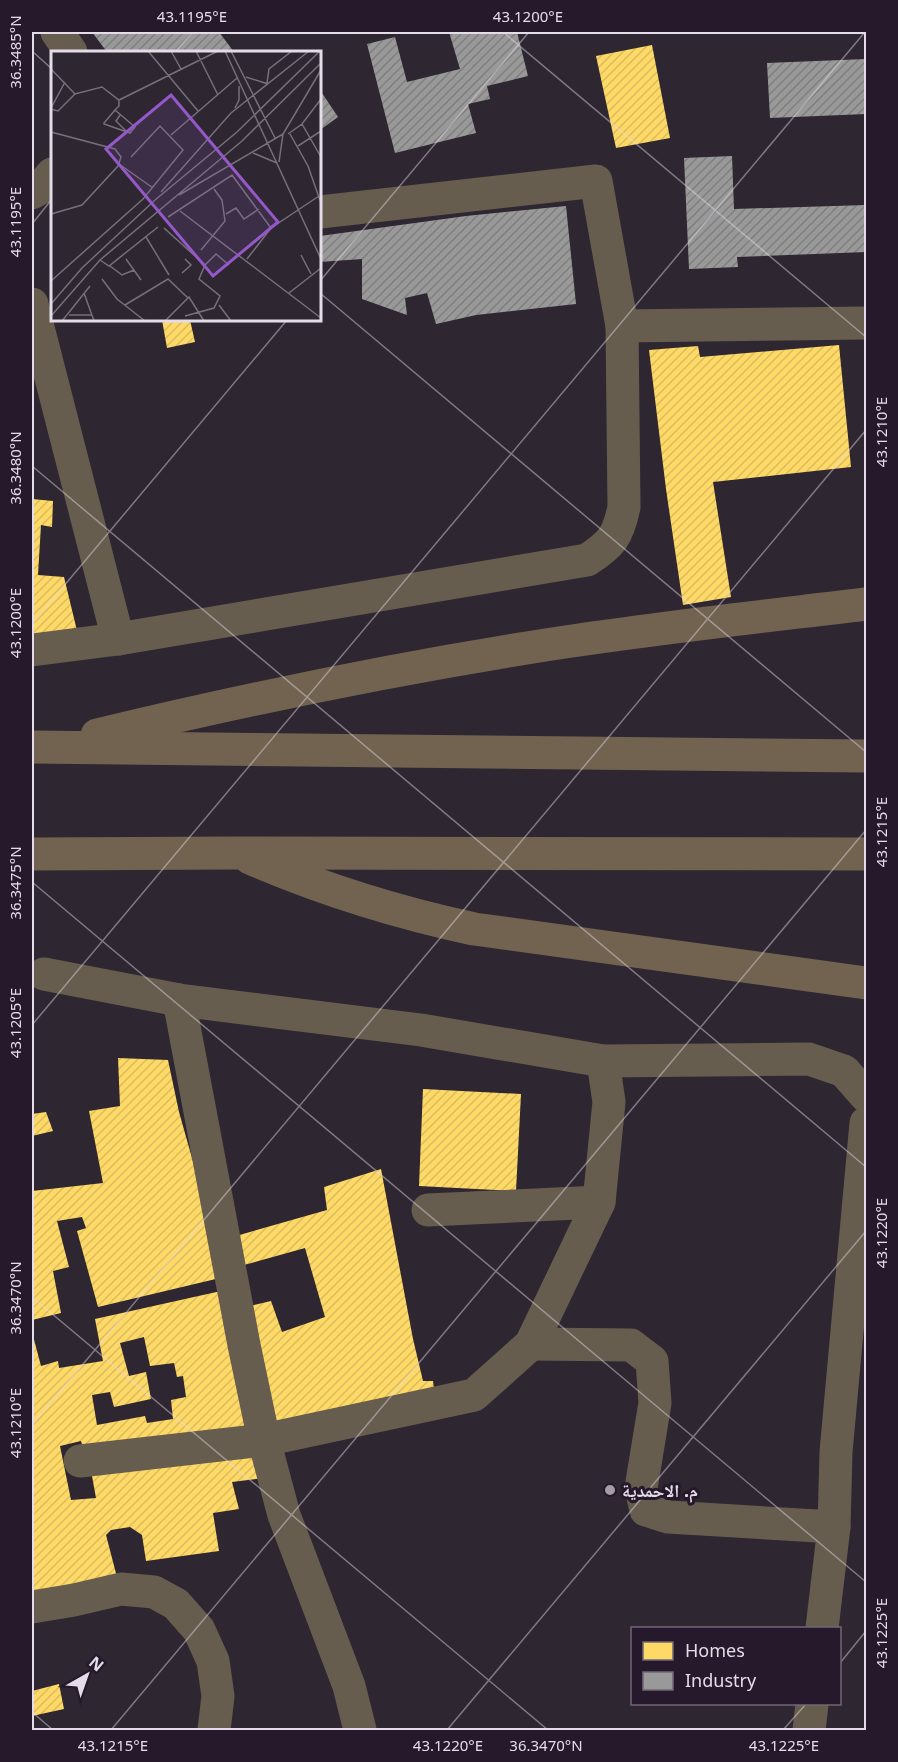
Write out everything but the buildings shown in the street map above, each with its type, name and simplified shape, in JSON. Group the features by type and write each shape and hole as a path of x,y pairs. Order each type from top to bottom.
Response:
{"main road":[{"path":"40,747 284,693 435,664 565,642 867,604"},
{"path":"40,747 867,756"},
{"path":"237,853 353,898 413,916 474,929 867,983"},
{"path":"32,854 867,854"}],"street":[{"path":"57,32 70,51"},
{"path":"32,193 39,189 51,175"},
{"path":"32,650 118,639 587,560 606,548 613,539 619,529 624,507 622,326 596,181 321,212"},
{"path":"32,304 118,639"},
{"path":"622,326 867,323"},
{"path":"44,974 179,1000 420,1030 603,1060 809,1059 844,1071 867,1096"},
{"path":"179,1000 264,1440 284,1515 349,1686 360,1731"},
{"path":"80,1461 264,1440 474,1395 531,1344 599,1202 609,1102 603,1060"},
{"path":"822,1627 834,1527 836,1452 867,1123"},
{"path":"428,1210 599,1202"},
{"path":"531,1344 631,1345 652,1361 655,1403 641,1488 646,1510 668,1517 834,1527"},
{"path":"32,1607 121,1589 154,1592 176,1604 199,1630 213,1661 218,1696 214,1731"},
{"path":"809,1731 812,1705"}],"place":[{"name":"م. الاحمدية","path":"610,1490"}]}
